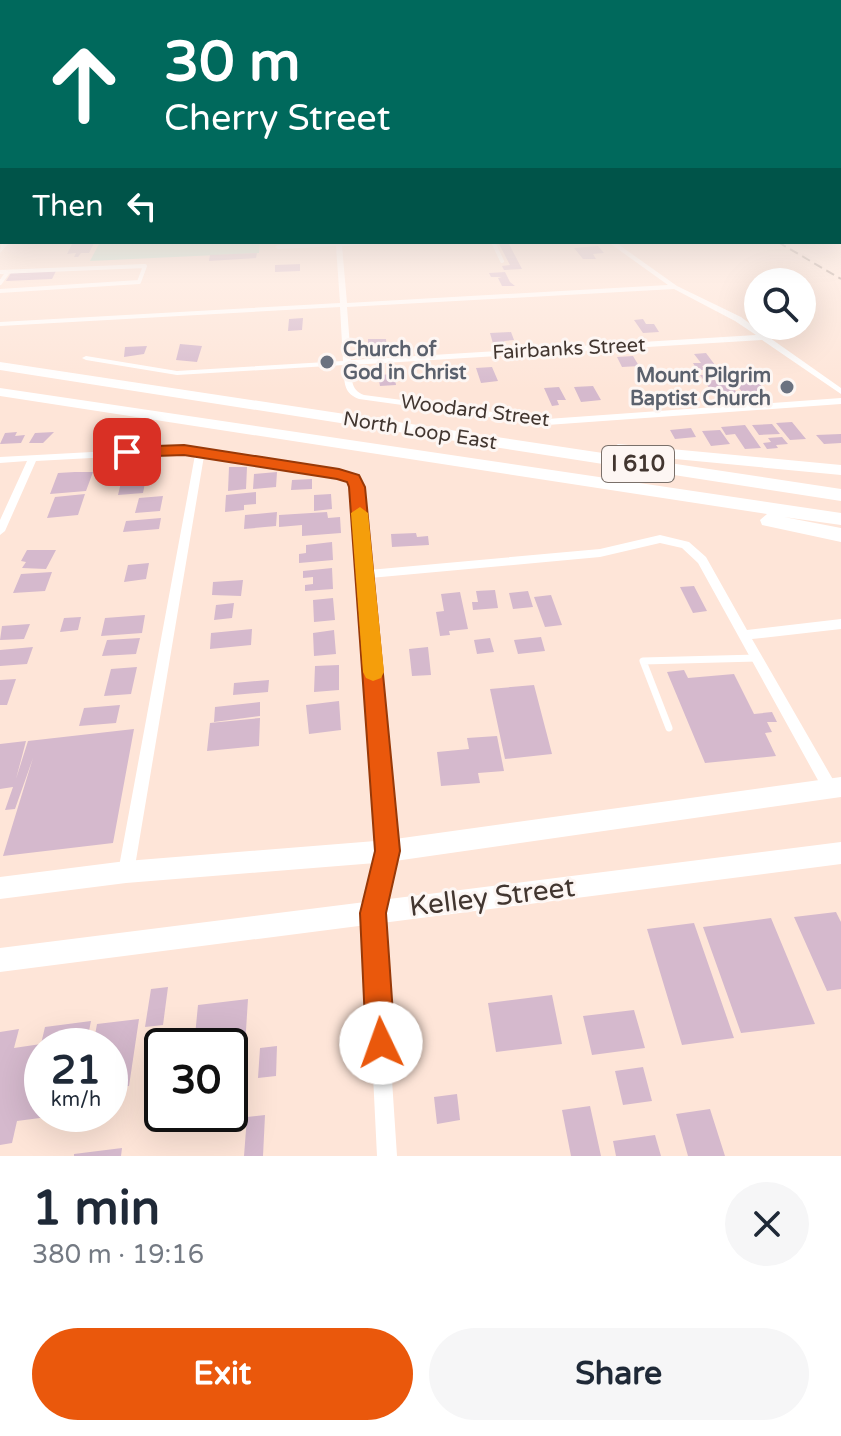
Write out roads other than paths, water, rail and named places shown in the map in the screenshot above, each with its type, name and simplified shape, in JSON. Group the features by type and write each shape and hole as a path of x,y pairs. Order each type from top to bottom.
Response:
{"highway":[{"name":"North Loop East","path":"0,366 841,495"},
{"name":"North Loop East","path":"0,392 841,519"},
{"path":"435,434 841,470"},
{"path":"570,478 841,535"}],"main road":[{"path":"0,888 126,872 388,851 836,788"},
{"name":"Kelley Street","path":"0,960 841,853"}],"street":[{"path":"341,282 347,363"},
{"path":"668,282 744,323"},
{"path":"0,324 675,287"},
{"name":"Fairbanks Street","path":"86,358 177,373 744,338"},
{"path":"771,340 841,392"},
{"name":"Woodard Street","path":"347,363 351,390 362,397 547,422 841,401"},
{"path":"0,460 158,450 200,453 353,479 357,487 388,851 373,913 387,1156"},
{"path":"126,872 200,453"},
{"path":"0,531 33,458"},
{"path":"365,574 600,553 657,540 673,541 694,551 836,788"},
{"path":"744,635 841,624"}],"lane":[{"path":"0,291 139,282"},
{"path":"669,728 643,661 757,658"}],"place":[{"name":"Church of God in Christ","path":"327,362"},
{"name":"Mount Pilgrim Baptist Church","path":"787,387"}]}
